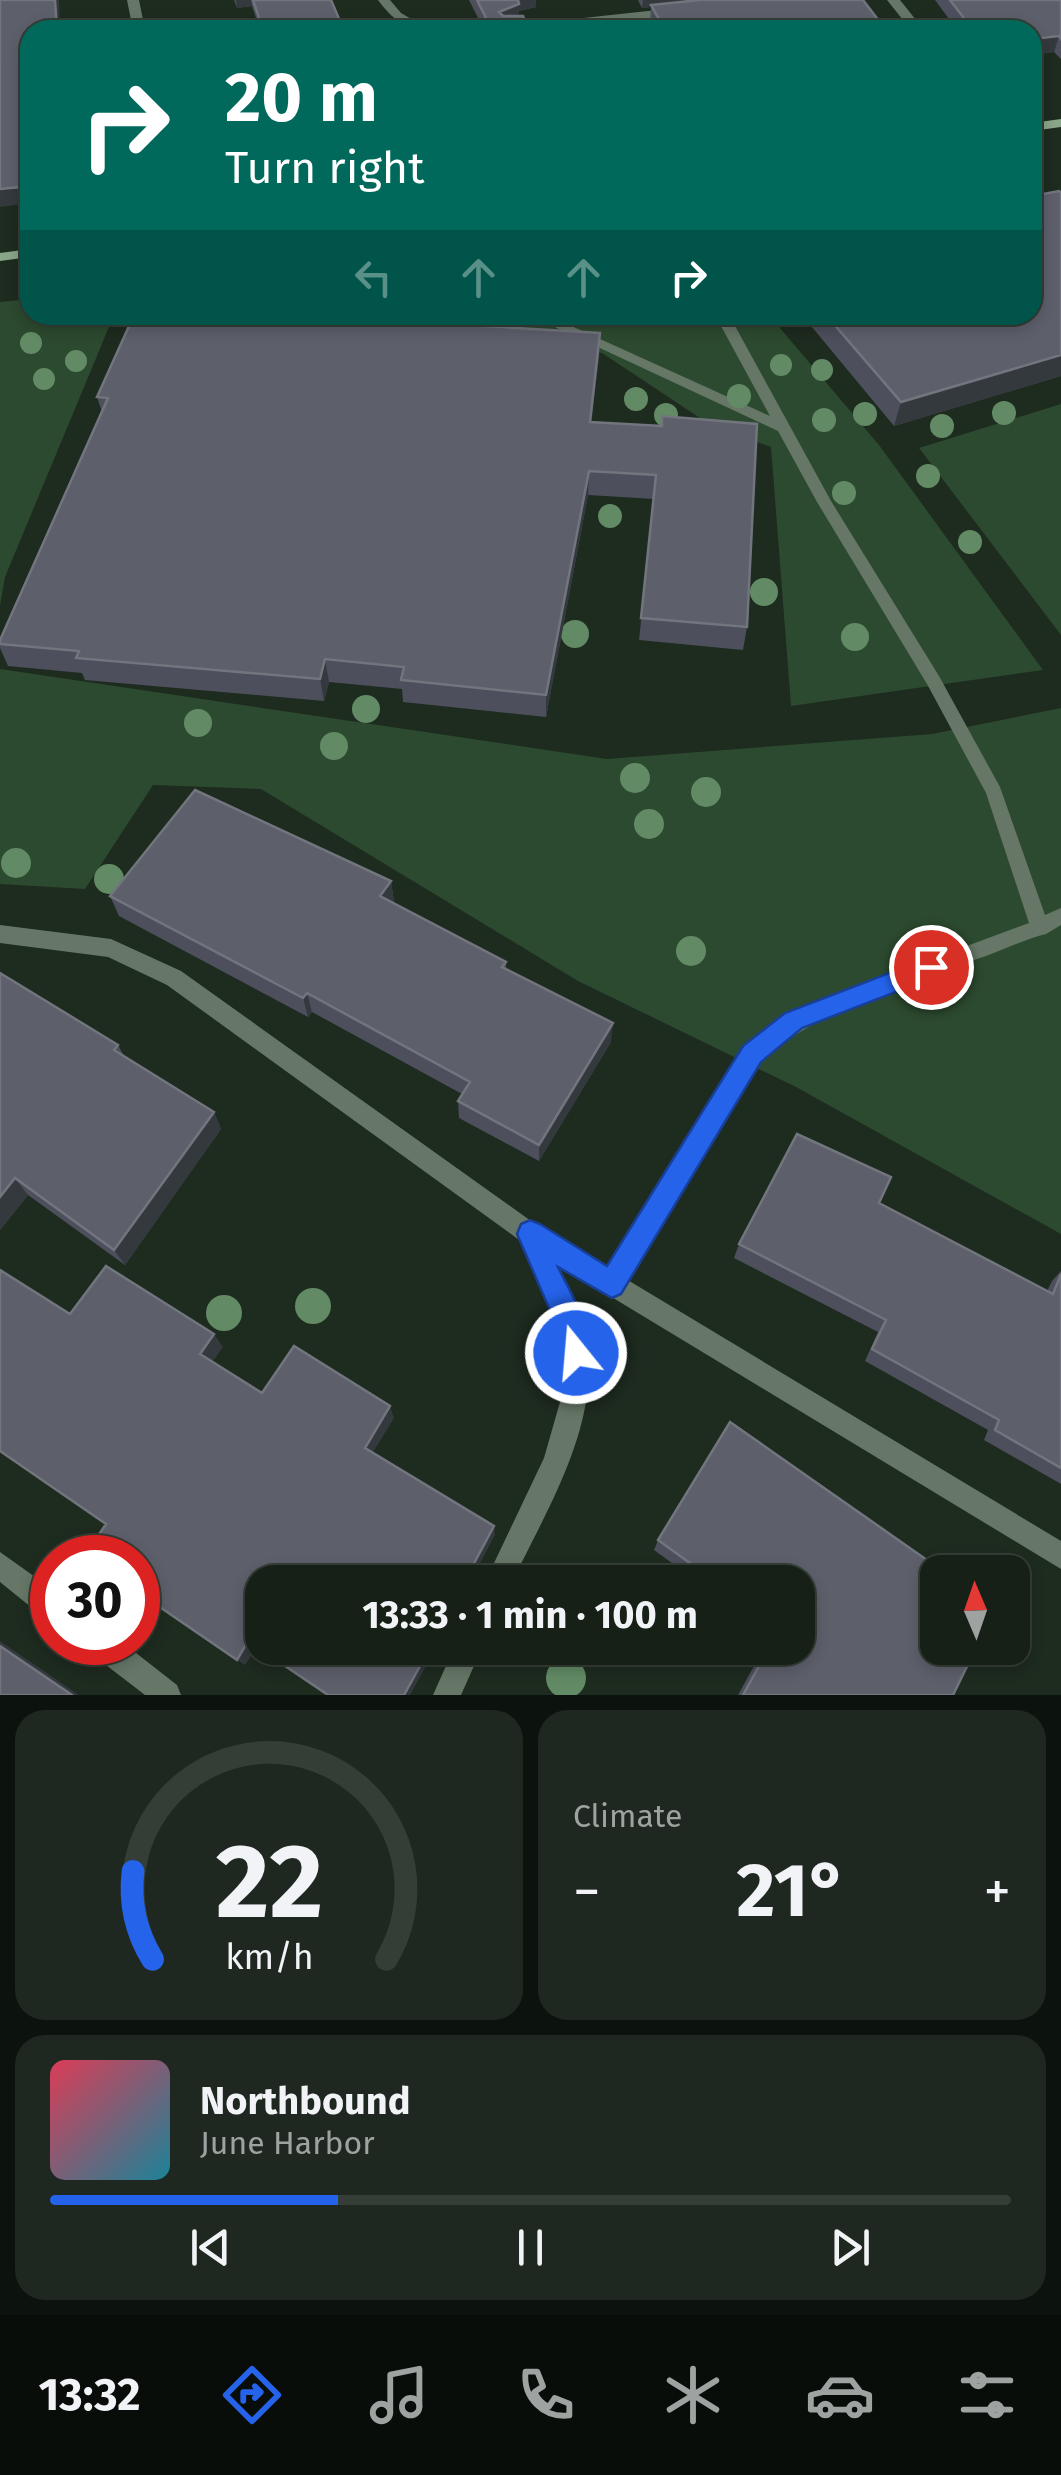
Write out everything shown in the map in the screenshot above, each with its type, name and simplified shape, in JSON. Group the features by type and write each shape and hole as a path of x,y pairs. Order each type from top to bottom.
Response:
{"street":[{"path":"384,0 405,20"},
{"path":"894,0 910,20"},
{"path":"604,20 700,10"},
{"path":"0,934 111,948 139,958 530,1234 1061,1556"},
{"path":"506,1565 575,1410 580,1376 572,1330 530,1234"},
{"path":"0,1565 30,1589"},
{"path":"128,1665 166,1695"},
{"path":"447,1695 460,1665"}],"lane":[{"path":"558,325 784,428"},
{"path":"727,325 994,792 1040,928"},
{"path":"612,1284 752,1054 771,1037 822,1006 1040,928 1061,916"}],"green space":[{"path":"20,300 20,325 110,325 5,577 0,606 0,302"},
{"path":"443,325 777,325 879,445 1043,670 791,706 771,447 709,424 602,353 524,343"},
{"path":"1061,404 1061,635 919,448"},
{"path":"0,669 607,759 932,734 1061,708 1061,1234 796,1087 578,981 261,789 153,785 85,889 0,884"}],"building":[{"path":"0,0 55,0 56,20 20,20 20,187 0,189"},
{"path":"253,0 331,0 340,20 260,20"},
{"path":"477,0 518,0 519,4 499,12 503,16 523,16 524,20 486,20"},
{"path":"700,0 863,0 878,20 659,20 651,5"},
{"path":"950,0 1061,0 1061,39 1042,38 1042,20 965,20"},
{"path":"1061,193 1061,355 901,402 835,325 1042,325 1042,194"},
{"path":"129,325 468,325 600,333 590,422 662,426 662,416 757,424 747,627 641,618 656,475 589,471 546,695 401,680 404,667 325,659 320,679 76,658 79,651 0,644 108,398 97,397"},
{"path":"195,790 391,881 380,896 506,962 502,967 613,1023 539,1145 458,1101 470,1082 307,993 303,998 110,896"},
{"path":"0,973 118,1045 114,1050 214,1112 114,1250 15,1178 0,1197"},
{"path":"797,1134 891,1177 879,1203 1053,1294 1061,1274 1061,1468 995,1430 999,1420 872,1349 886,1320 739,1244"},
{"path":"106,1266 214,1334 200,1354 262,1393 294,1346 390,1406 365,1448 494,1526 473,1565 245,1565 245,1646 237,1660 160,1607 160,1535 99,1535 106,1524 0,1451 0,1270 70,1314"},
{"path":"730,1422 920,1555 920,1665 968,1665 953,1695 743,1695 760,1665 815,1665 815,1565 693,1565 658,1540"},
{"path":"0,1646 72,1695 0,1695"},
{"path":"284,1665 421,1665 404,1695 328,1695"}],"route":[{"path":"576,1353 572,1330 530,1234 612,1284 752,1054 794,1020 822,1006 931,967"}]}
